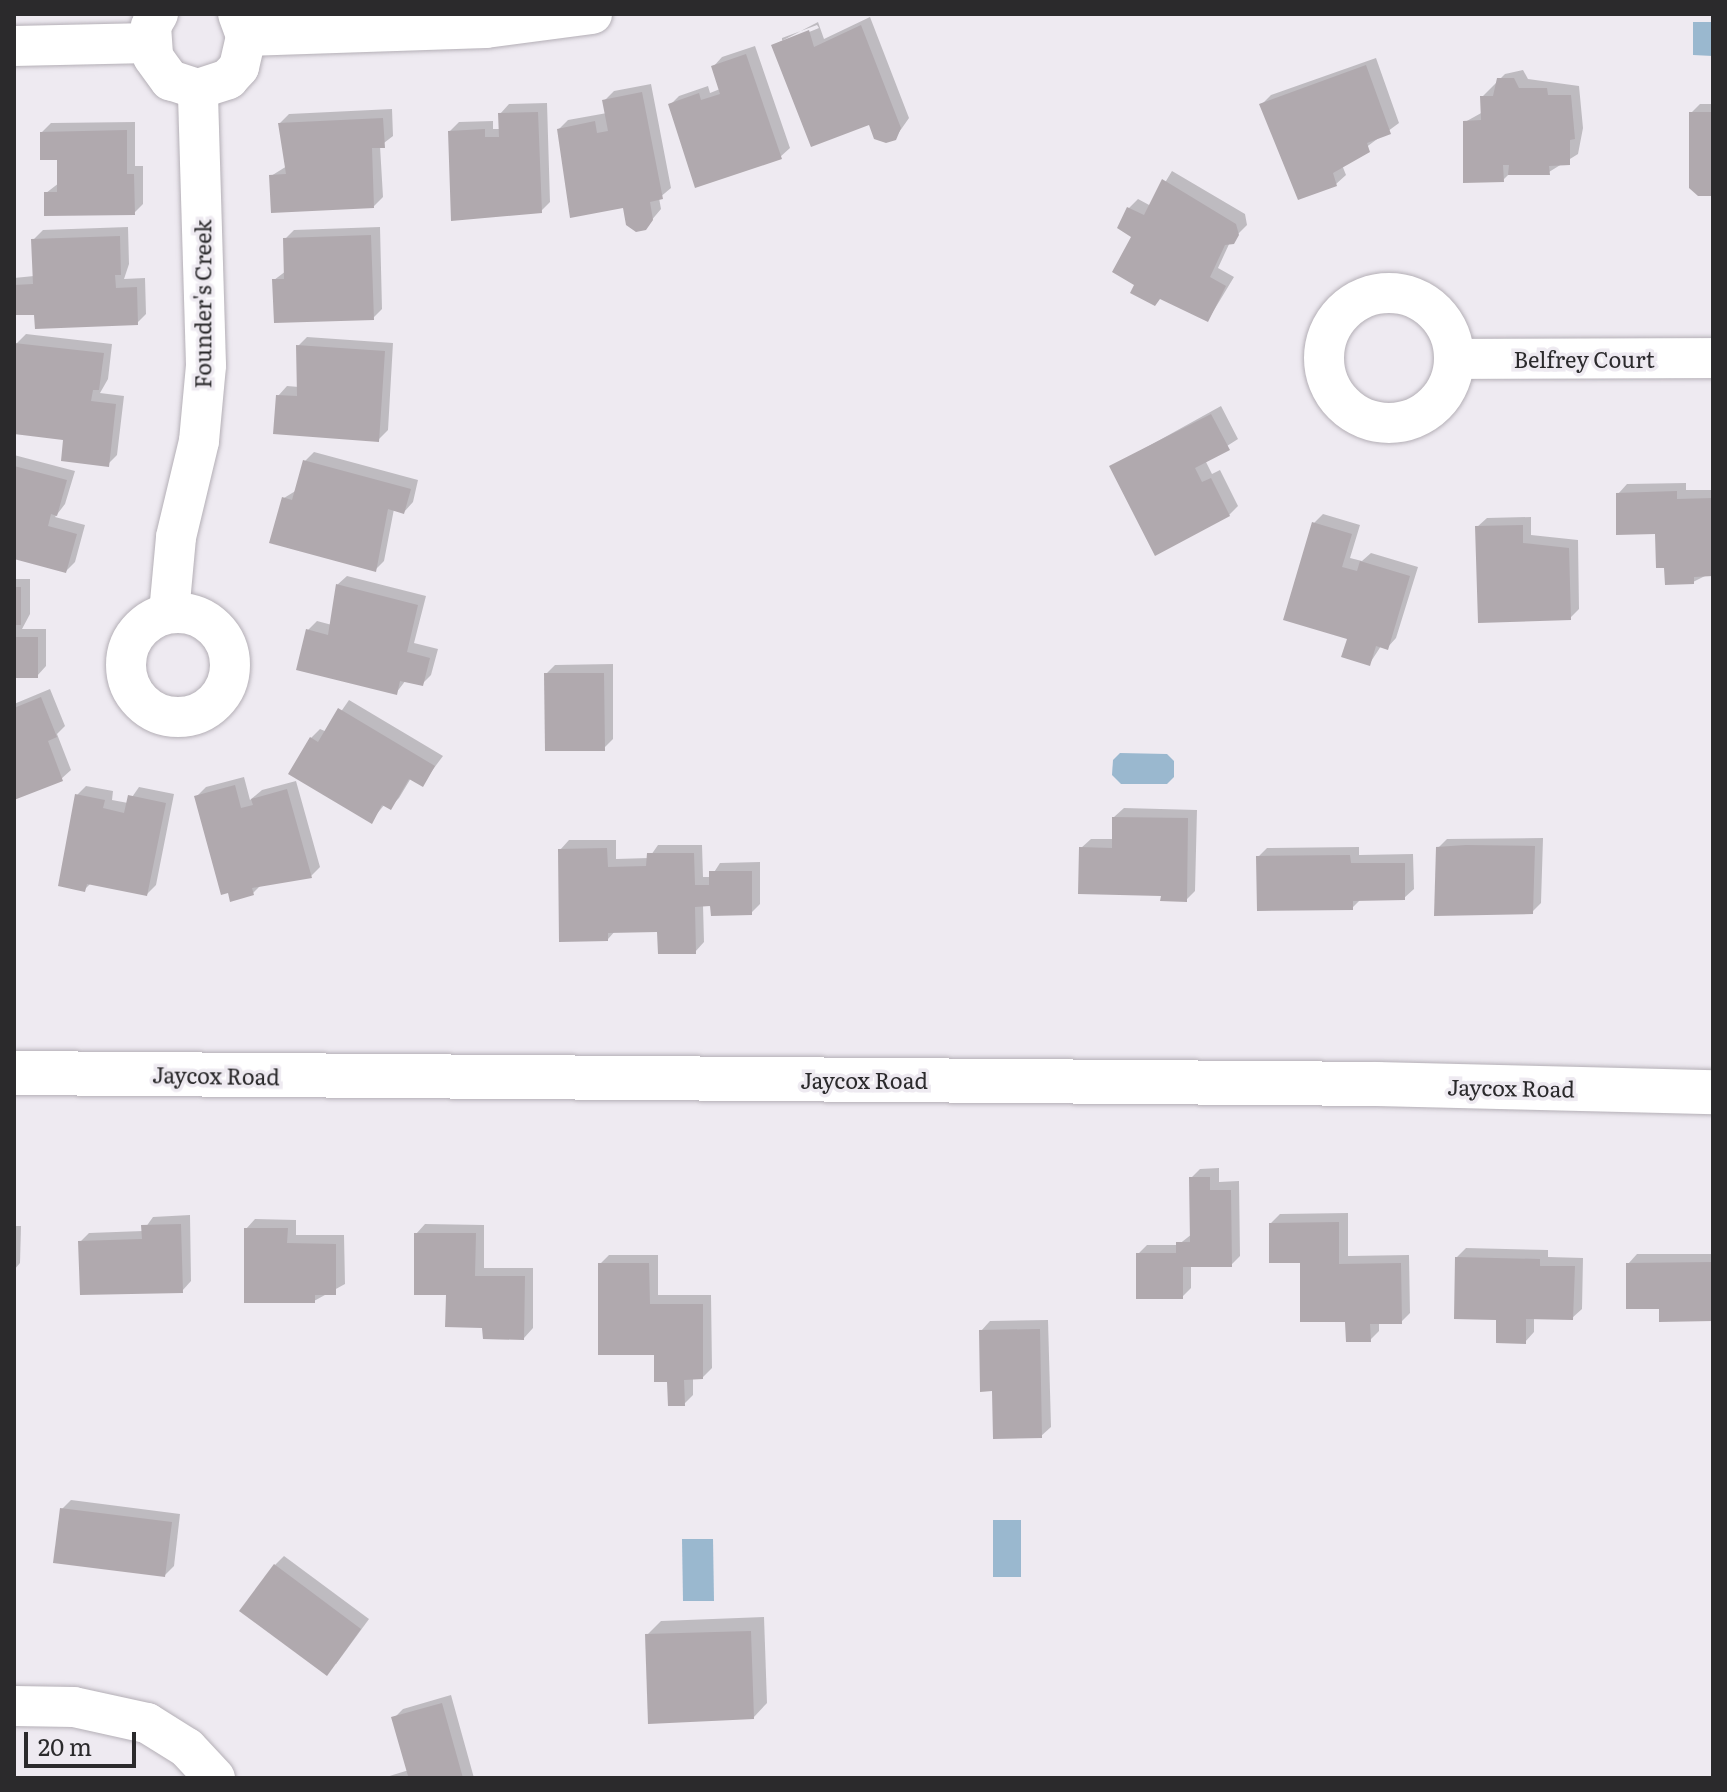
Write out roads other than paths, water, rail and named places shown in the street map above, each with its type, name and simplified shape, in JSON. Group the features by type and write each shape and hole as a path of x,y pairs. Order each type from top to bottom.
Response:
{"street":[{"path":"14,46 154,28 153,57 170,80 198,89 228,79 239,67 242,25 486,28 592,14"},
{"name":"Founder's Creek","path":"169,613 176,537 199,441 206,365 198,89"},
{"name":"Belfrey Court","path":"1454,359 1713,358"},
{"name":"Jaycox Road","path":"14,1073 1362,1084 1713,1092"},
{"path":"14,1706 74,1707 147,1723 187,1748 215,1778"}],"water":[{"path":"1693,22 1713,22 1713,56 1693,55"},
{"path":"1120,753 1167,754 1174,761 1174,777 1167,784 1121,784 1112,775 1113,760"},
{"path":"993,1520 1021,1520 1021,1577 993,1577"},
{"path":"682,1539 713,1539 714,1601 683,1601"}]}
